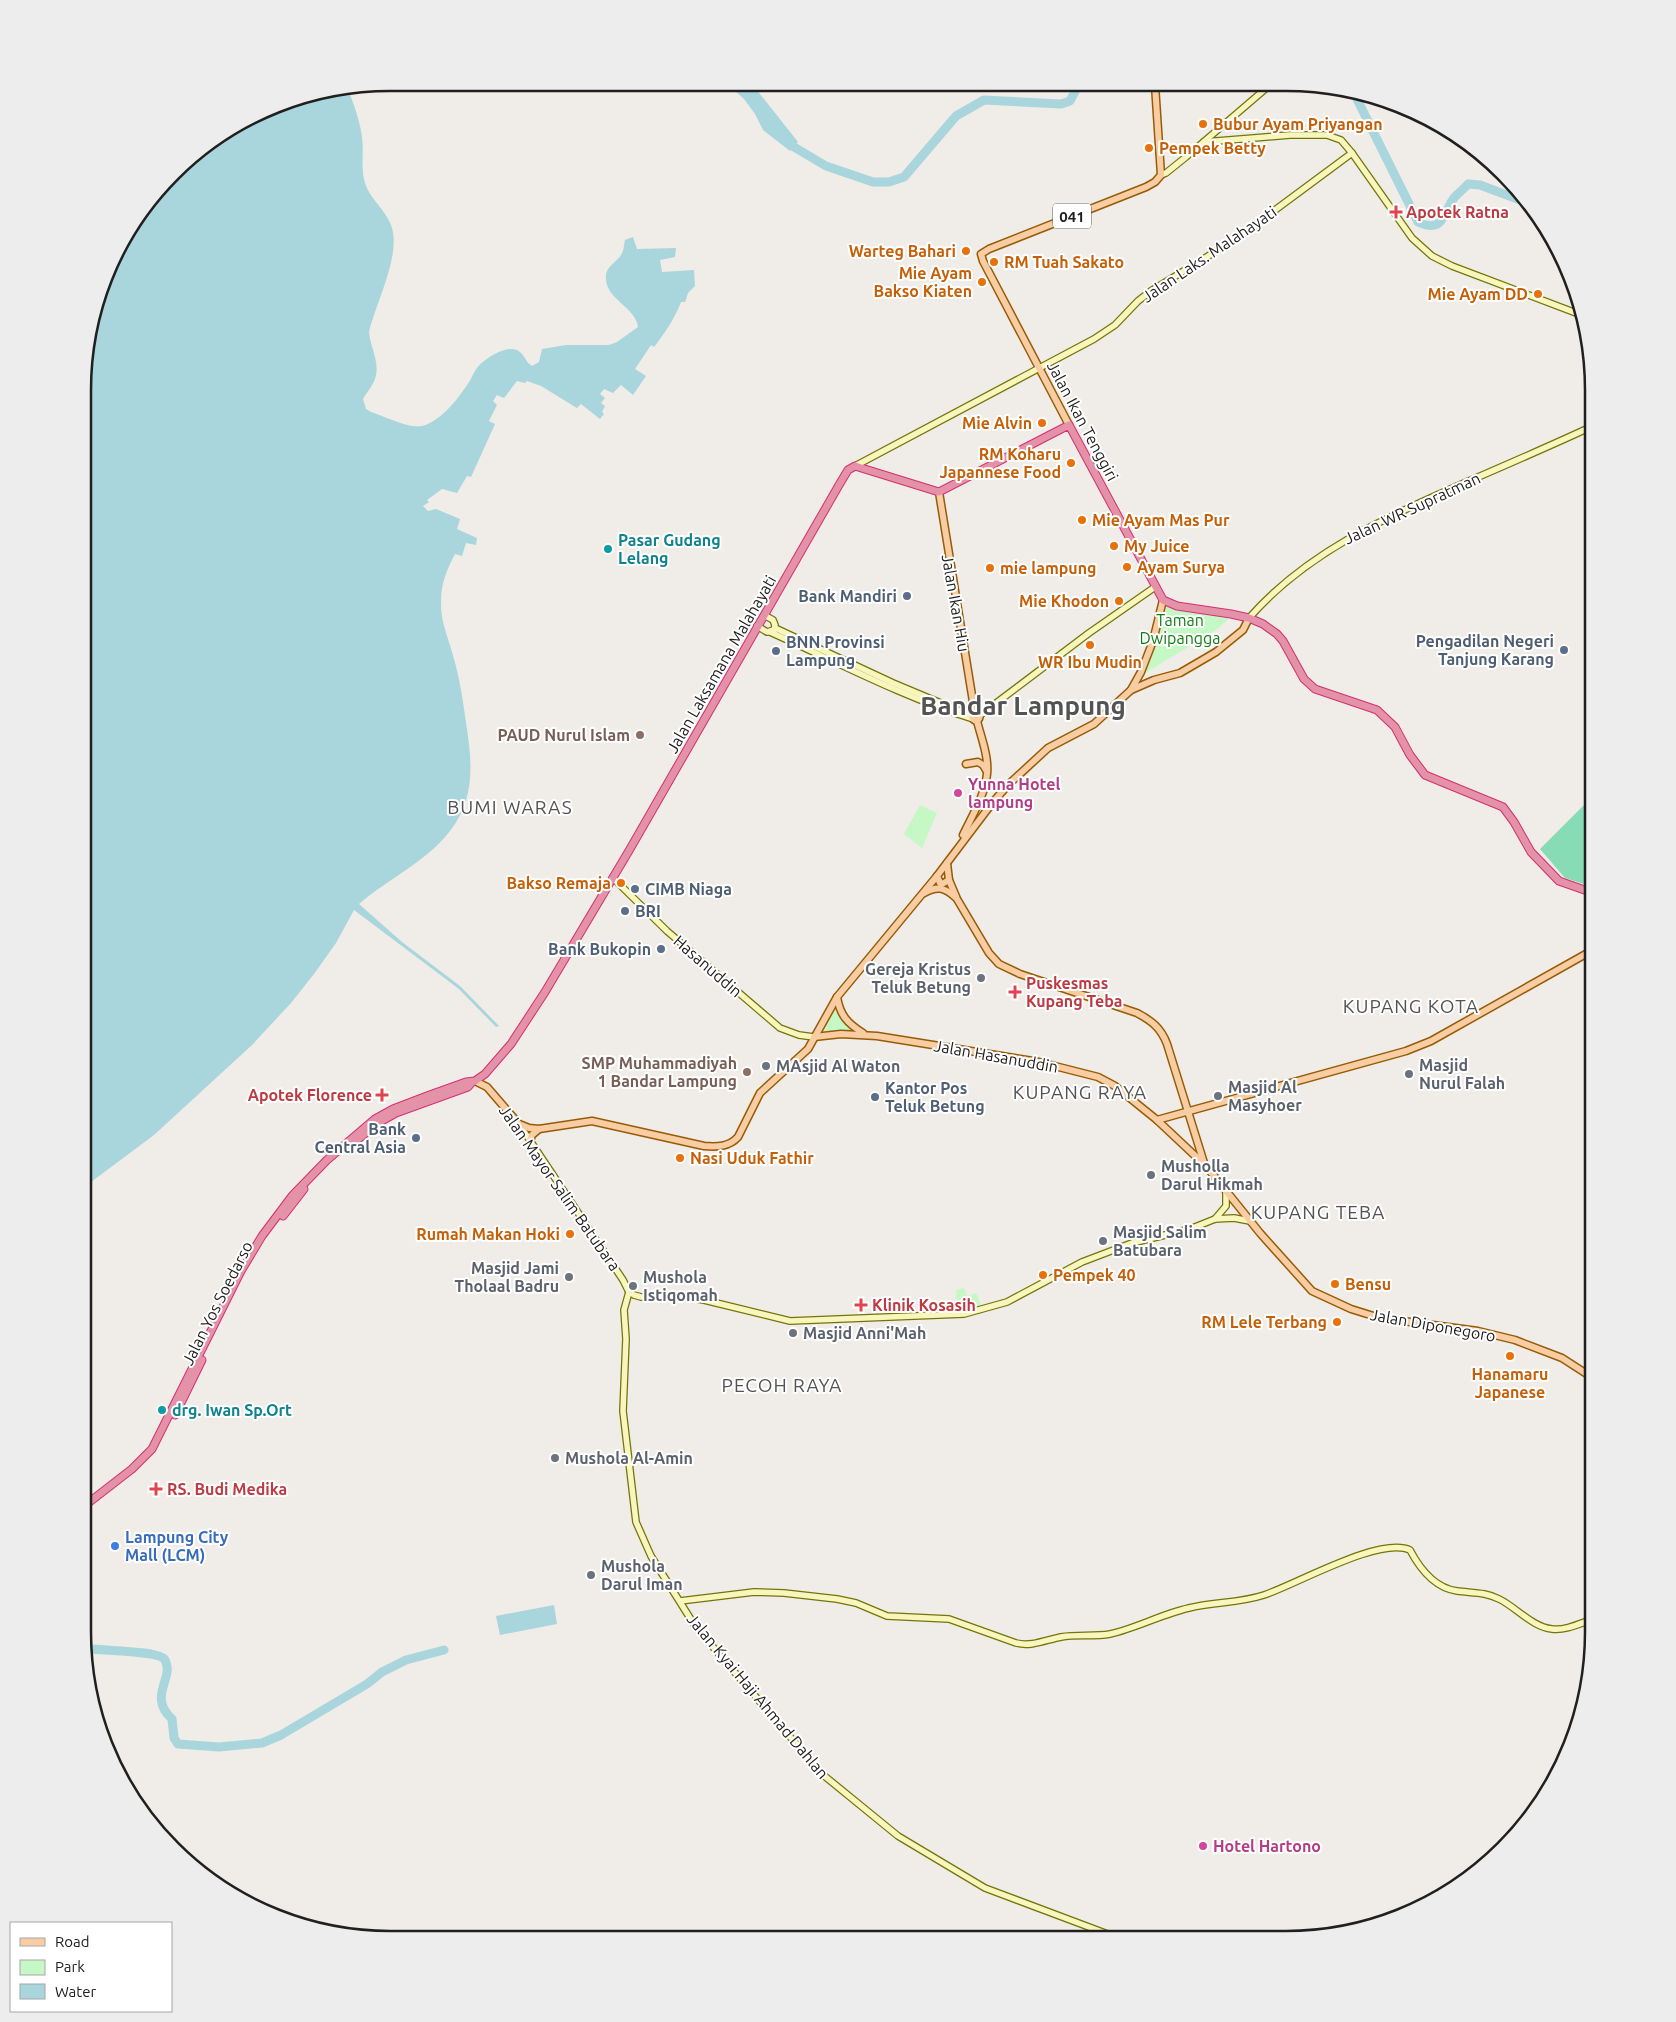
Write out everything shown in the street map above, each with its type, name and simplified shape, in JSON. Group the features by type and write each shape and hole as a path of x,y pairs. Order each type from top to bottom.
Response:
{"highway":[{"path":"855,466 939,492 1069,425"},
{"name":"Jalan Ikan Tenggiri","path":"1069,425 1163,600"},
{"name":"Jalan Laksamana Malahayati","path":"485,1074 520,1032 613,878 848,470 855,466"},
{"path":"1163,600 1177,606 1249,618 1263,624 1277,634 1304,679 1315,689 1377,710 1395,727 1410,755 1425,774 1503,807 1531,852 1548,871 1559,881 1585,890"},
{"name":"Jalan Yos Soedarso","path":"91,1501 132,1470 152,1449 245,1272 266,1238 300,1193 324,1169 378,1123 402,1111 468,1087 485,1074"},
{"name":"Jalan Yos Soedarso","path":"91,1507 135,1473 155,1452 230,1299"}],"main road":[{"path":"1155,91 1161,174"},
{"name":"Jalan Ikan Tenggiri","path":"1069,425 981,254 988,249 1146,187 1155,182 1161,174"},
{"name":"Jalan Ikan Hiu","path":"939,492 975,717 987,774"},
{"path":"519,1124 539,1129 588,1122 715,1147 728,1144 738,1137 760,1093 808,1049 836,997 937,876 993,802 1048,748 1094,724 1131,690 1141,672 1153,641 1163,600"},
{"path":"1131,690 1154,680 1180,673 1216,652 1243,630 1249,618"},
{"path":"957,848 980,799 987,774 983,765 978,762 966,764"},
{"path":"947,863 949,880 957,899 989,954 999,964 1020,974 1123,1007 1153,1022 1167,1044 1194,1135 1206,1166"},
{"path":"937,876 942,884 949,880"},
{"path":"921,895 938,888 947,890 957,899"},
{"path":"1157,1120 1406,1051 1431,1041 1585,954"},
{"path":"836,997 840,1013 844,1019 864,1034"},
{"name":"Jalan Hasanuddin","path":"814,1037 864,1034 1040,1062 1087,1073 1115,1086 1157,1120 1206,1166"},
{"path":"485,1074 487,1087"},
{"name":"Jalan Mayor Salim Batubara","path":"474,1081 487,1087 519,1124"},
{"path":"530,1141 532,1135 539,1129"},
{"path":"1185,1147 1193,1142 1194,1135"},
{"name":"Jalan Diponegoro","path":"1206,1166 1250,1221 1307,1286 1329,1300 1380,1318 1478,1331 1514,1340 1562,1358 1585,1373"}],"street":[{"path":"1161,174 1166,173 1263,91"},
{"path":"1204,142 1290,135 1327,135 1341,140 1404,229 1432,256 1452,266 1575,313"},
{"name":"Jalan Laks. Malahayati","path":"855,466 1107,331 1151,291 1236,240 1352,153"},
{"name":"Jalan WR Supratman","path":"1249,618 1275,592 1314,560 1348,538 1441,493 1585,430"},
{"path":"757,626 772,630 888,686 948,711 975,717 1155,587"},
{"path":"764,615 773,620 772,630"},
{"name":"Hasanuddin","path":"613,878 667,931 780,1028 799,1035 814,1037"},
{"name":"Jalan Mayor Salim Batubara","path":"519,1124 623,1280 629,1292"},
{"path":"1215,1219 1226,1206 1226,1192"},
{"path":"629,1292 641,1296 685,1297 704,1300 790,1321 964,1314 1007,1302 1082,1262 1135,1242 1190,1229 1215,1219 1224,1218 1250,1221"},
{"name":"Jalan Kyai Haji Ahmad Dahlan","path":"629,1292 624,1310 626,1339 623,1411 635,1516 639,1532 651,1556 697,1629 814,1765 837,1788 889,1830 985,1888 1099,1931"},
{"path":"680,1601 754,1592 829,1598 856,1603 887,1616 949,1619 1016,1643 1027,1644 1080,1634 1108,1634 1187,1608 1256,1597 1296,1583 1342,1561 1396,1546 1410,1550 1424,1572 1439,1585 1456,1591 1486,1594 1499,1599 1538,1624 1551,1629 1585,1622"}],"green space":[{"name":"Taman Dwipangga","path":"1166,607 1230,618 1216,630 1142,675 1155,643"},
{"path":"1585,804 1585,884 1565,878 1540,849"},
{"path":"920,805 937,813 922,848 904,834"},
{"path":"834,1008 843,1022 855,1030 824,1031"},
{"path":"964,1288 967,1296 976,1293 981,1305 957,1309 956,1290"}],"water":[{"path":"735,91 758,91 798,142 790,151 763,130 755,114 744,99"},
{"path":"350,94 363,142 363,174 366,186 388,219 394,237 391,264 369,332 377,369 374,381 363,399 366,409 371,412 410,426 422,426 442,415 463,391 480,364 501,351 507,349 517,350 532,366 539,362 542,349 566,345 609,345 617,342 638,327 632,314 610,291 607,284 606,273 622,253 625,240 633,237 637,249 676,248 675,257 660,260 662,272 694,270 695,286 688,293 685,302 681,302 673,320 662,336 654,347 651,345 635,369 646,376 633,395 621,385 613,393 604,389 600,394 605,398 601,403 605,406 602,412 604,414 600,419 581,404 577,408 541,386 527,381 525,383 517,381 504,398 497,395 493,401 497,405 489,421 495,424 471,477 467,476 457,493 442,489 427,500 429,502 423,506 428,511 436,509 460,519 457,529 477,538 476,545 466,543 462,556 455,554 445,577 441,601 443,623 460,683 470,751 468,792 458,818 440,842 418,861 359,904 402,942 460,986 499,1026 496,1027 459,989 354,910 336,943 291,1003 252,1045 154,1135 91,1182 91,390 97,332 107,294 131,241 165,193 193,165 224,142 258,122 313,101"},
{"path":"554,1605 557,1624 500,1635 496,1616"}],"waterway":[{"path":"794,147 826,166 873,182 889,182 904,177 956,116 984,100 1061,104 1070,101 1075,91"},
{"path":"1357,100 1418,222 1433,226 1438,224 1454,198 1468,184 1480,185 1515,198"},
{"path":"92,1649 152,1654 165,1660 167,1674 161,1695 165,1711 172,1719 174,1738 178,1744 219,1747 262,1743 281,1735 367,1684 382,1672 406,1660 444,1650"}],"place":[{"name":"Bubur Ayam Priyangan","path":"1203,124"},
{"name":"Pempek Betty","path":"1149,148"},
{"name":"Apotek Ratna","path":"1396,212"},
{"name":"Warteg Bahari","path":"966,251"},
{"name":"RM Tuah Sakato","path":"994,262"},
{"name":"Mie Ayam Bakso Kiaten","path":"982,282"},
{"name":"Mie Ayam DD","path":"1538,294"},
{"name":"Mie Alvin","path":"1042,423"},
{"name":"RM Koharu Japannese Food","path":"1071,463"},
{"name":"Mie Ayam Mas Pur","path":"1082,520"},
{"name":"My Juice","path":"1114,546"},
{"name":"Pasar Gudang Lelang","path":"608,549"},
{"name":"Ayam Surya","path":"1127,567"},
{"name":"mie lampung","path":"990,568"},
{"name":"Bank Mandiri","path":"907,596"},
{"name":"Mie Khodon","path":"1119,601"},
{"name":"WR Ibu Mudin","path":"1090,645"},
{"name":"Pengadilan Negeri Tanjung Karang","path":"1564,650"},
{"name":"BNN Provinsi Lampung","path":"776,651"},
{"name":"PAUD Nurul Islam","path":"640,735"},
{"name":"Yunna Hotel lampung","path":"958,793"},
{"name":"Bakso Remaja","path":"621,883"},
{"name":"CIMB Niaga","path":"635,889"},
{"name":"BRI","path":"625,911"},
{"name":"Bank Bukopin","path":"661,949"},
{"name":"Gereja Kristus Teluk Betung","path":"981,978"},
{"name":"Puskesmas Kupang Teba","path":"1015,992"},
{"name":"MAsjid Al Waton","path":"766,1066"},
{"name":"SMP Muhammadiyah 1 Bandar Lampung","path":"747,1072"},
{"name":"Masjid Nurul Falah","path":"1409,1074"},
{"name":"Apotek Florence","path":"382,1095"},
{"name":"Masjid Al Masyhoer","path":"1218,1096"},
{"name":"Kantor Pos Teluk Betung","path":"875,1097"},
{"name":"Bank Central Asia","path":"416,1138"},
{"name":"Nasi Uduk Fathir","path":"680,1158"},
{"name":"Musholla Darul Hikmah","path":"1151,1175"},
{"name":"Rumah Makan Hoki","path":"570,1234"},
{"name":"Masjid Salim Batubara","path":"1103,1241"},
{"name":"Pempek 40","path":"1043,1275"},
{"name":"Masjid Jami Tholaal Badru","path":"569,1277"},
{"name":"Bensu","path":"1335,1284"},
{"name":"Mushola Istiqomah","path":"633,1286"},
{"name":"Klinik Kosasih","path":"861,1305"},
{"name":"RM Lele Terbang","path":"1337,1322"},
{"name":"Masjid Anni'Mah","path":"793,1333"},
{"name":"Hanamaru Japanese","path":"1510,1356"},
{"name":"drg. Iwan Sp.Ort","path":"162,1410"},
{"name":"Mushola Al-Amin","path":"555,1458"},
{"name":"RS. Budi Medika","path":"156,1489"},
{"name":"Lampung City Mall (LCM)","path":"115,1546"},
{"name":"Mushola Darul Iman","path":"591,1575"},
{"name":"Hotel Hartono","path":"1203,1846"}],"district":[{"name":"Bandar Lampung","path":"1023,705"},
{"name":"BUMI WARAS","path":"510,807"},
{"name":"KUPANG KOTA","path":"1411,1006"},
{"name":"KUPANG RAYA","path":"1080,1092"},
{"name":"KUPANG TEBA","path":"1318,1212"},
{"name":"PECOH RAYA","path":"782,1385"}]}
